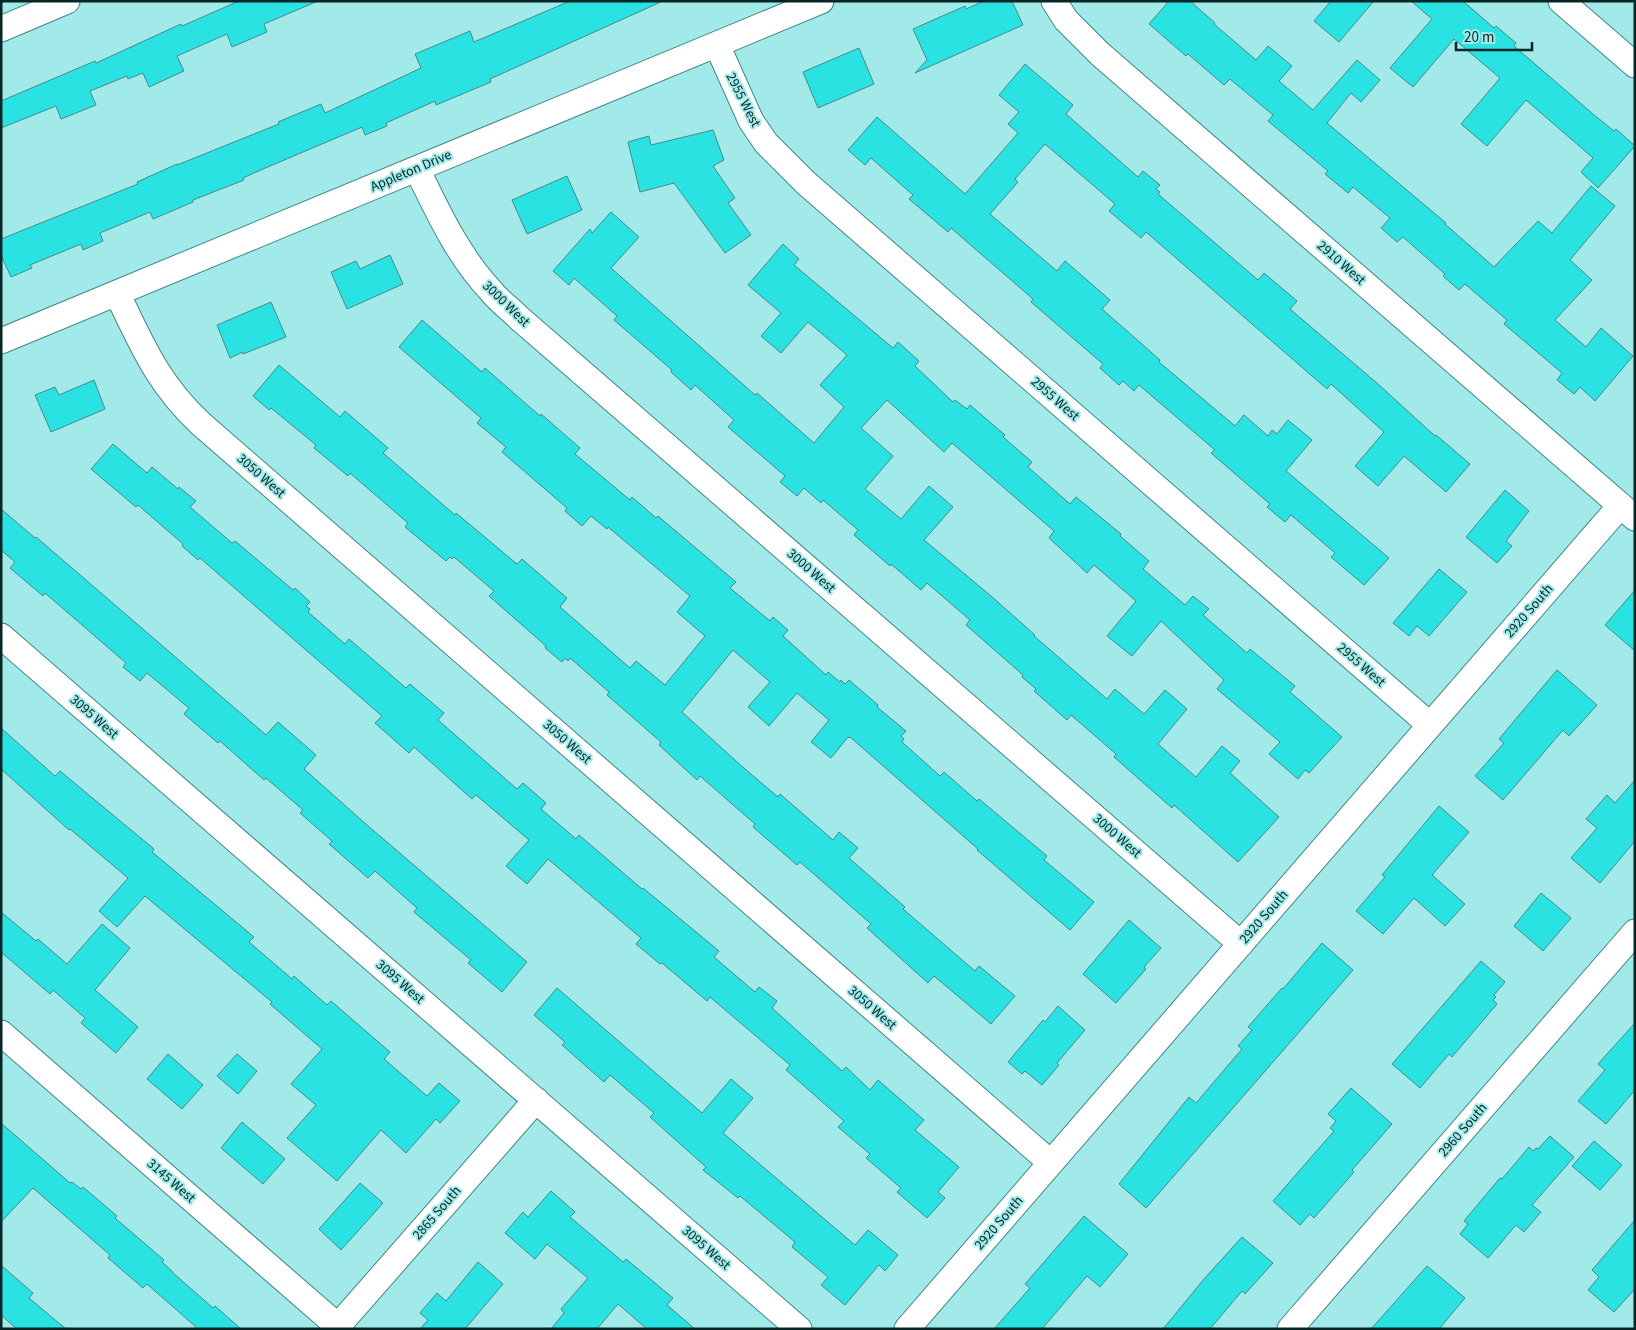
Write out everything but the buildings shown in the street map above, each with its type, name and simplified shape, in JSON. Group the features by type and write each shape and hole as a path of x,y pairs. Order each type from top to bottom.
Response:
{"street":[{"path":"1,29 67,1"},
{"name":"Appleton Drive","path":"1,342 822,1"},
{"name":"2910 West","path":"1054,1 1066,20 1100,54 1628,512"},
{"path":"1561,1 1635,65"},
{"name":"2955 West","path":"717,45 751,121 766,143 806,183 1430,724"},
{"name":"3000 West","path":"417,169 450,237 491,292 1241,944"},
{"name":"3050 West","path":"118,293 146,354 165,385 182,406 201,424 1051,1163"},
{"name":"2920 South","path":"907,1329 1430,724 1628,512"},
{"name":"3095 West","path":"1,636 799,1329"},
{"name":"2960 South","path":"1290,1329 1635,932"},
{"name":"3145 West","path":"1,1034 339,1327"},
{"name":"2865 South","path":"339,1327 536,1100"}]}
